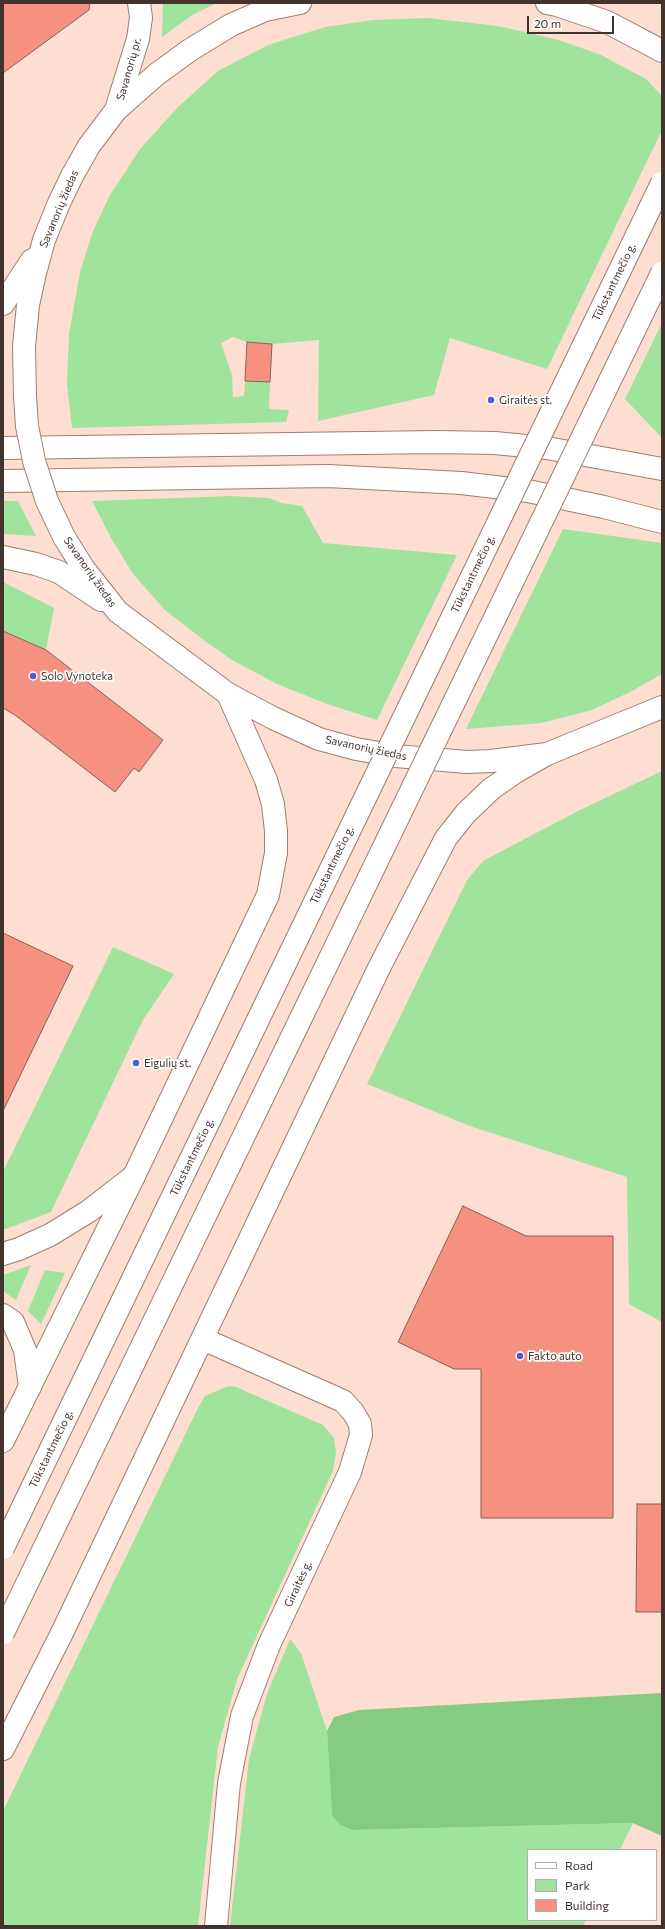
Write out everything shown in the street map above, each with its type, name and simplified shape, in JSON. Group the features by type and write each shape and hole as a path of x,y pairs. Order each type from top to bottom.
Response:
{"main road":[{"name":"Savanorių pr.","path":"116,110 138,39 141,18 139,3"},
{"name":"Savanorių žiedas","path":"300,3 265,10 225,29 190,50 168,66 116,110 89,146 72,176 44,240 28,305 24,346 25,396 34,461 47,501 64,537 84,569 118,612 228,694 273,718 313,736 356,749 396,756 467,762 547,754 661,707"},
{"path":"556,4 607,22 662,51"},
{"name":"Tūkstantmečio g.","path":"3,1548 662,182"},
{"path":"3,304 44,240"},
{"path":"3,1633 662,273"},
{"path":"3,448 437,442 495,443 555,449 662,469"},
{"path":"3,481 328,476 453,482 528,491 604,507 662,522"},
{"path":"3,557 36,564 59,572 118,612"},
{"path":"3,1441 134,1176 268,895 276,853 276,831 273,804 266,780 228,694"},
{"path":"3,1749 61,1635 379,968 446,838 466,813 491,789 517,771 547,754"},
{"path":"3,1254 19,1249 50,1235 89,1211 134,1176"},
{"path":"3,1315 12,1322 25,1350 30,1387"},
{"name":"Giraitės g.","path":"203,1339 343,1401 353,1412 360,1424 361,1435 350,1472 269,1645 242,1716 229,1783 216,1926"}],"green space":[{"path":"163,3 217,3 192,15 162,37"},
{"path":"428,18 498,26 559,40 601,55 646,79 662,96 662,130 547,369 450,338 434,395 318,421 319,340 272,344 247,342 233,337 221,343 232,375 233,397 244,396 245,381 270,382 269,409 289,410 286,422 72,428 67,384 69,334 80,272 93,231 110,195 140,149 178,107 218,71 268,45 325,27 373,20"},
{"path":"662,323 662,438 625,399"},
{"path":"232,496 269,498 282,503 302,506 323,543 457,555 377,720 327,704 277,684 232,660 205,641 165,610 133,574 111,538 92,501"},
{"path":"3,501 18,501 36,536 3,534"},
{"path":"563,529 662,543 662,674 632,691 592,710 541,723 466,729"},
{"path":"3,582 54,608 46,650 3,631"},
{"path":"662,771 662,1322 629,1304 627,1177 470,1126 367,1084 467,880 483,861 578,811"},
{"path":"113,947 174,974 143,1020 51,1212 3,1230 3,1172"},
{"path":"31,1265 16,1300 3,1291 3,1275"},
{"path":"45,1270 65,1273 41,1324 28,1311"},
{"path":"228,1386 236,1387 323,1425 334,1438 336,1453 333,1471 237,1679 218,1747 198,1926 3,1926 3,1811 198,1408 205,1396"},
{"path":"290,1639 301,1653 327,1731 332,1815 352,1830 633,1823 620,1849 527,1849 527,1921 586,1921 583,1926 230,1926 249,1759 267,1694"},
{"path":"662,1693 662,1836 633,1823 352,1830 339,1824 332,1815 327,1731 334,1717 359,1710"}],"building":[{"path":"3,3 90,3 89,10 3,73"},
{"path":"247,342 272,344 270,382 245,381"},
{"path":"3,631 46,650 163,740 139,772 134,768 115,792 15,715 3,708"},
{"path":"3,933 73,966 3,1111"},
{"name":"Fakto auto","path":"463,1206 526,1236 613,1236 613,1518 481,1518 481,1369 454,1369 398,1342"},
{"path":"637,1504 662,1504 662,1612 636,1612"}],"place":[{"name":"Giraitės st.","path":"491,400"},
{"name":"Solo Vynoteka","path":"33,676"},
{"name":"Eigulių st.","path":"136,1063"},
{"name":"Fakto auto","path":"520,1356"}]}
